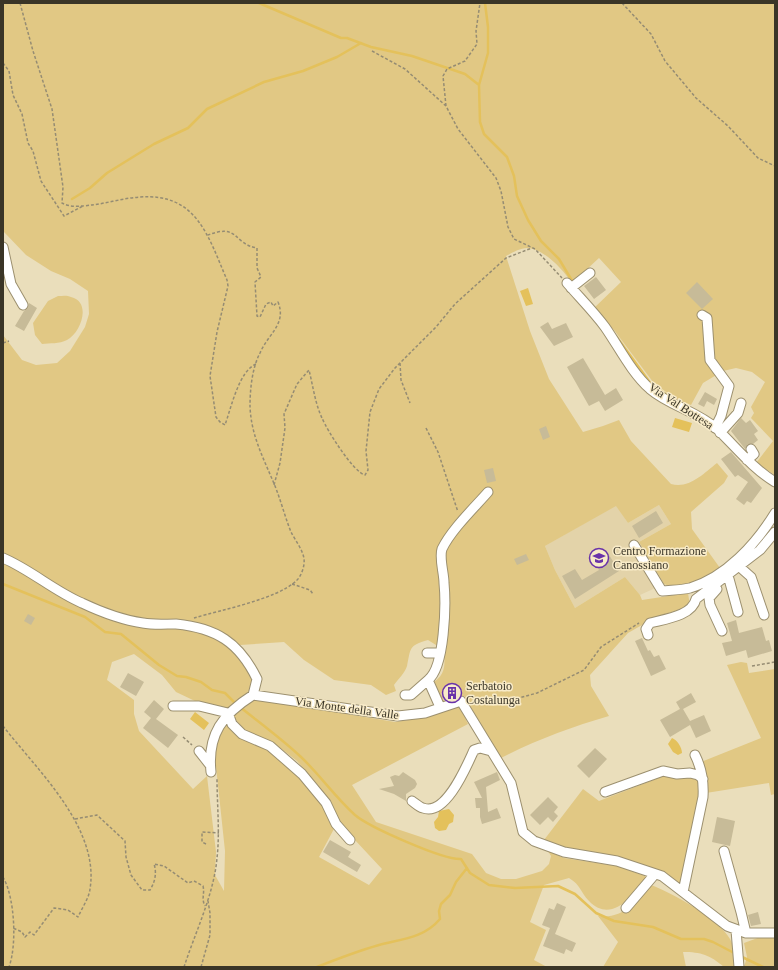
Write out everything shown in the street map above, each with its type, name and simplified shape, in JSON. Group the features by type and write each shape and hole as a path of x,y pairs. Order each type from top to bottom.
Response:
{"street":[{"path":"3,247 12,284 23,305"},
{"path":"572,284 590,273"},
{"name":"Via Val Bottesa","path":"572,284 604,326 628,362 649,388 673,404 698,415 715,429 746,460 775,482"},
{"path":"702,315 707,318 710,360 729,386 721,416 715,429"},
{"path":"715,429 738,413 741,403"},
{"path":"715,429 718,411"},
{"path":"746,460 754,454 751,449"},
{"path":"405,695 411,695 433,676 440,653 443,638 445,584 442,550 451,535 488,492"},
{"path":"634,545 662,591 689,588 710,579 736,560 763,533 775,513"},
{"path":"648,635 646,629 650,623 689,610 694,605 696,599 760,550 775,532"},
{"path":"722,631 710,605 708,598 710,594 775,544"},
{"path":"3,558 22,567 48,586 81,603 111,615 143,623 178,625 209,631 235,645 247,661 257,679 253,695 228,713 215,733 211,747 213,770"},
{"path":"742,569 751,577 764,615"},
{"path":"730,579 738,612"},
{"path":"427,653 440,653"},
{"path":"428,680 440,707"},
{"name":"Via Monte della Valle","path":"253,695 398,716 425,713 459,699"},
{"path":"459,699 512,783 523,832 534,841 564,852 617,861 662,876 727,926 746,933 775,933"},
{"path":"173,706 199,706 228,713"},
{"path":"228,713 232,724 242,734 270,746 302,774 326,803 336,824 350,840"},
{"path":"412,801 423,809 432,808 443,803 455,788 474,750 480,748 491,751"},
{"path":"199,751 213,770"},
{"path":"682,892 703,797 703,778 695,755"},
{"path":"605,792 663,771 677,774 690,773 703,778"},
{"path":"724,851 746,933"},
{"path":"626,908 655,874"},
{"path":"736,930 739,964"}],"path":[{"path":"20,3 33,51 52,109 63,187 62,203 74,206 84,206 139,197 155,196 174,200 186,207 207,235 227,280 228,286 217,332 210,376 216,418 225,425 243,376 256,364"},
{"path":"446,106 443,76 447,69 465,61 477,44 476,31 480,3"},
{"path":"622,3 651,34 665,61 696,98 728,126 758,158 775,166"},
{"path":"372,51 405,69 446,106 458,129 496,178 501,191 508,227 514,239 532,248 572,284"},
{"path":"3,63 9,71 13,95 22,114 28,143 33,151 41,181 48,194 64,216 84,206"},
{"path":"178,625 189,619 260,599 292,584 297,581 303,570 305,560 291,532 274,484 261,457 251,421 251,389 256,364 259,353 280,321 281,310 278,302 273,306 271,302 266,304 260,317 257,316 255,282 261,277 257,268 257,248 251,247 228,231 219,230 207,235"},
{"path":"274,484 280,463 285,428 284,414 296,384 309,370 315,398 322,419 354,466 362,474 365,474 368,470 366,451 370,412 379,389 400,362 436,327 455,304 506,258 532,248"},
{"path":"3,343 9,341"},
{"path":"400,362 401,380 410,403"},
{"path":"426,428 438,452 461,523"},
{"path":"292,584 310,590 313,594"},
{"path":"459,699 478,704 508,701 537,693 584,670 601,647 641,621"},
{"path":"752,666 775,662"},
{"path":"3,726 44,776 76,820 91,861 90,890 78,917 68,910 54,908 34,935 30,932 25,937 22,932 13,928"},
{"path":"183,737 199,751"},
{"path":"184,967 205,906 217,860 219,833 213,770"},
{"path":"76,820 97,815 121,836 125,841 126,857 131,875 142,890 150,890 154,884 156,872 154,864 164,866 188,883 194,881 203,886 204,891 202,898 205,906"},
{"path":"206,844 202,842 202,832 219,833"},
{"path":"3,877 9,893 13,928 13,956 9,967"},
{"path":"201,967 210,935 210,913 207,899"}],"shaded area":[{"path":"3,3 775,3 775,475 756,463 773,441 751,418 754,413 751,407 765,382 752,372 736,368 723,371 703,383 691,405 674,398 653,382 614,330 593,309 621,282 599,258 572,283 553,261 534,249 522,249 506,256 530,331 549,379 583,432 619,420 631,441 671,484 678,485 696,480 717,463 728,476 724,483 691,512 692,529 720,568 686,585 671,586 664,584 639,542 671,524 659,505 628,523 616,506 545,546 555,570 575,608 625,577 640,595 642,600 688,593 690,606 656,617 628,633 590,675 591,686 609,716 554,734 501,758 464,696 460,698 456,688 441,693 445,703 441,705 431,684 440,677 444,670 444,650 428,640 417,644 412,648 406,669 394,685 396,691 386,695 371,685 334,680 304,660 284,642 240,645 235,654 249,671 254,682 246,694 228,708 195,701 176,692 162,675 134,654 112,662 107,680 134,700 134,714 139,731 193,789 207,776 216,852 215,875 224,891 225,851 215,757 217,738 228,717 233,728 269,748 313,789 335,827 319,857 369,885 382,869 340,824 329,801 318,785 297,761 274,743 245,731 232,715 256,699 395,722 421,718 459,705 468,724 352,785 376,822 472,854 486,873 501,879 516,879 542,871 549,864 551,856 548,851 564,858 617,866 645,876 646,881 628,900 613,909 605,910 597,907 589,901 576,883 569,878 544,885 530,922 546,930 534,960 547,967 3,967 3,335 22,360 36,365 57,363 70,351 85,327 89,314 88,291 70,279 51,271 26,255 4,232 3,233"},
{"path":"528,288 533,304 526,306 520,291"},
{"path":"58,296 69,296 77,300 81,305 83,311 80,325 67,340 58,343 42,344 35,335 33,323 48,301"},
{"path":"675,418 692,423 689,432 672,427"},
{"name":"Centro Formazione Canossiano","path":"616,505 628,523 659,505 671,524 639,542 664,584 640,595 625,577 575,608 555,570 545,546"},
{"path":"741,662 747,663 749,673 775,669 775,794 771,795 769,783 706,793 701,762 761,738 727,665"},
{"path":"195,712 209,723 204,730 190,719"},
{"path":"672,738 681,748 682,753 678,755 673,752 668,744"},
{"path":"661,777 696,777 700,782 689,849 680,884 670,876 657,870 577,853 563,849 544,840 583,789 599,801"},
{"path":"449,809 454,815 453,822 449,824 446,830 439,831 435,828 434,822 438,817 439,811"},
{"path":"651,885 671,894 695,908 716,923 724,931 733,945 735,967 724,967 710,957 695,953 683,952 686,967 603,967 618,942 598,916 615,915 622,912 634,903"},
{"path":"763,936 775,936 775,967 744,967 747,957 744,943"}],"building":[{"path":"596,277 606,290 594,299 584,286"},
{"path":"697,282 713,299 702,309 686,293"},
{"path":"29,303 37,308 24,331 15,326 24,311 28,308"},
{"path":"548,322 552,329 566,323 573,337 554,346 540,327"},
{"path":"583,358 605,395 616,388 623,400 605,411 599,401 589,406 567,367"},
{"path":"705,392 717,399 714,405 707,401 704,407 698,404"},
{"path":"741,418 746,423 750,420 758,431 754,434 758,440 753,444 748,444 745,449 731,431"},
{"path":"546,426 550,437 543,440 539,429"},
{"path":"731,452 762,488 751,503 747,501 744,505 736,499 748,482 738,475 735,477 721,459"},
{"path":"493,468 496,481 487,483 484,470"},
{"path":"656,511 663,523 639,538 632,526"},
{"path":"606,550 619,571 575,599 562,576 575,569 582,580 599,570 592,558"},
{"path":"526,554 529,560 517,565 514,559"},
{"path":"28,614 35,618 31,625 24,621"},
{"path":"736,620 739,633 762,627 766,641 769,640 772,651 748,658 746,650 726,656 722,643 732,641 727,623"},
{"path":"642,638 648,651 650,650 654,657 659,655 666,669 651,676 635,641"},
{"path":"128,673 144,682 136,696 120,687"},
{"path":"453,690 455,697 445,700 442,694"},
{"path":"691,693 696,702 683,709 690,721 704,715 711,731 696,738 690,725 670,737 660,720 680,709 676,702"},
{"path":"154,700 164,709 156,719 178,735 168,748 143,728 151,718 144,712"},
{"path":"595,748 607,759 589,778 577,766"},
{"path":"403,772 415,780 417,784 415,788 406,794 406,801 394,794 379,789 394,786 390,777 395,775 399,776"},
{"path":"497,772 500,780 486,787 488,812 497,808 501,818 482,824 480,808 476,808 475,798 482,798 474,782"},
{"path":"548,797 558,807 554,812 558,816 553,822 548,817 540,825 530,815"},
{"path":"717,817 735,821 730,846 712,842"},
{"path":"330,840 351,852 348,857 361,865 357,872 323,852"},
{"path":"557,903 566,907 555,934 576,943 572,952 566,949 564,954 543,946 550,928 542,925 549,908 554,910"},
{"path":"758,912 761,924 751,926 748,915"}],"waterway":[{"path":"259,3 341,38 347,38 371,47 412,56 465,74 479,85"},
{"path":"485,3 488,27 488,53 479,85 480,122 484,134 507,157 514,176 517,196 528,220 541,241 559,259 574,284"},
{"path":"72,199 90,188 107,173 154,144 188,128 207,109 264,82 303,71 337,57 361,43"},
{"path":"616,336 651,384 667,395"},
{"path":"3,584 85,617 105,632 121,634 159,665 177,676 186,677 201,682 212,690 225,693 236,704"},
{"path":"240,707 279,737 301,757 355,815 375,827 406,842 439,854 461,859 470,873 489,885 515,888 558,886 575,894 596,913 614,921 653,927 681,939 704,939 736,954"},
{"path":"317,967 363,950 412,937 427,930 440,919 439,911 441,904 450,895 456,882 467,868"},
{"path":"740,956 763,967"}],"place":[{"name":"Centro Formazione Canossiano","path":"599,558"},
{"name":"Serbatoio Costalunga","path":"452,693"}]}
